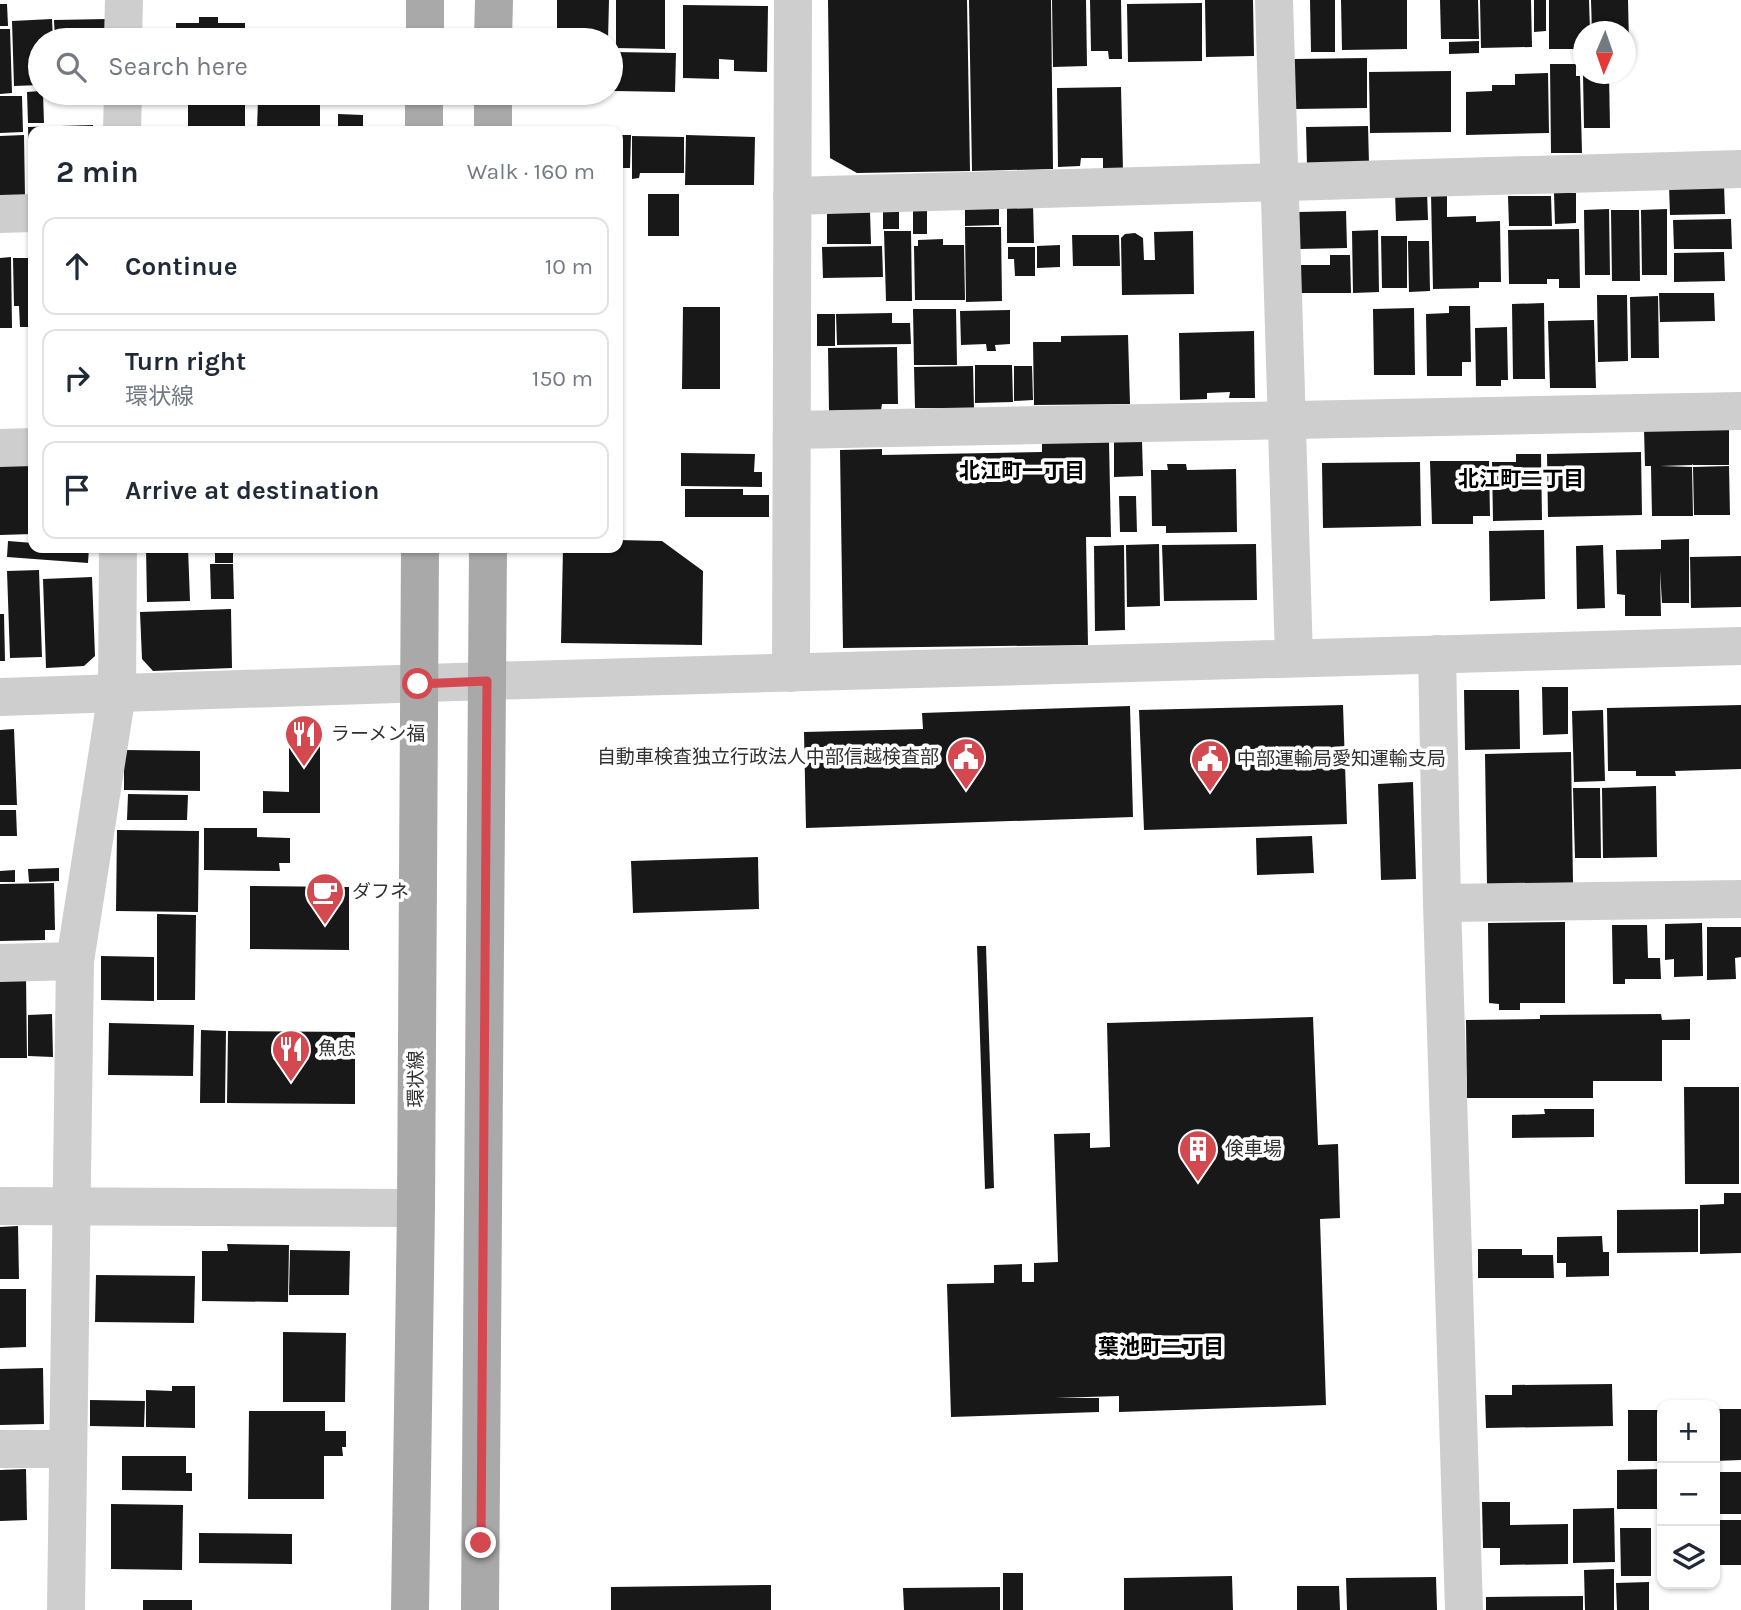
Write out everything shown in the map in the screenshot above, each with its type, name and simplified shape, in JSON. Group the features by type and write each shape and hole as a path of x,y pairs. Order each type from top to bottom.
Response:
{"main road":[{"path":"425,0 425,28"},
{"path":"494,0 494,28"},
{"path":"424,105 424,126"},
{"path":"492,126 493,105"},
{"name":"環状線","path":"410,1610 416,1208 420,553"},
{"path":"480,1610 488,553"}],"street":[{"path":"123,28 124,0"},
{"path":"791,673 793,0"},
{"path":"1274,0 1294,658"},
{"path":"122,126 123,105"},
{"path":"792,196 1741,169"},
{"path":"0,214 28,213"},
{"path":"792,429 1741,411"},
{"path":"0,448 28,447"},
{"path":"66,1610 75,961 117,693 118,553"},
{"path":"0,696 1741,646"},
{"path":"1437,654 1464,1610"},
{"path":"1442,903 1741,899"},
{"path":"0,963 75,961"},
{"path":"0,1206 416,1208"},
{"path":"0,1449 68,1449"}],"building":[{"path":"557,0 609,0 608,28 557,28"},
{"path":"616,0 665,0 665,49 623,48 623,28 616,28"},
{"path":"828,0 967,0 970,171 857,173 830,158"},
{"path":"969,0 1051,0 1053,169 972,171"},
{"path":"1052,0 1086,0 1087,66 1053,67"},
{"path":"1090,0 1121,0 1122,59 1109,59 1108,51 1091,51"},
{"path":"1205,0 1253,0 1254,56 1206,57"},
{"path":"1310,0 1335,0 1335,52 1311,52"},
{"path":"1341,0 1407,0 1407,49 1342,50"},
{"path":"1440,0 1478,0 1479,39 1441,39"},
{"path":"1480,0 1531,0 1532,47 1481,48"},
{"path":"1534,0 1546,0 1546,31 1534,32"},
{"path":"1549,0 1589,0 1590,21 1573,21 1573,49 1549,49"},
{"path":"1591,0 1628,0 1628,21 1592,21"},
{"path":"1202,3 1202,61 1128,62 1127,4"},
{"path":"0,4 7,4 8,26 0,26"},
{"path":"683,5 768,6 767,72 734,71 734,60 719,59 719,79 683,78"},
{"path":"199,17 218,17 218,23 245,23 245,28 176,28 176,23 199,23"},
{"path":"52,19 52,28 28,28 28,85 14,86 12,21"},
{"path":"107,19 107,28 54,28 54,20"},
{"path":"0,29 10,29 12,93 0,94"},
{"path":"1479,41 1479,53 1449,54 1449,42"},
{"path":"623,52 676,53 675,92 623,91"},
{"path":"1367,58 1367,108 1295,109 1294,59"},
{"path":"1550,64 1573,64 1573,84 1580,84 1582,153 1551,153"},
{"path":"1451,71 1451,132 1370,133 1369,72"},
{"path":"1548,73 1549,133 1466,135 1466,92 1492,91 1492,85 1515,85 1515,74"},
{"path":"1583,84 1609,84 1610,128 1584,128"},
{"path":"1121,87 1123,171 1103,172 1103,158 1081,158 1080,166 1058,167 1057,88"},
{"path":"27,92 28,105 43,105 44,123 28,123"},
{"path":"0,96 22,96 23,132 0,133"},
{"path":"188,105 245,105 245,126 188,126"},
{"path":"258,105 320,105 320,126 257,126"},
{"path":"338,114 363,115 363,126 338,126"},
{"path":"1368,126 1369,164 1307,165 1306,127"},
{"path":"24,135 25,197 0,197 0,136"},
{"path":"623,135 631,135 630,168 623,168"},
{"path":"686,135 755,137 754,185 685,185"},
{"path":"632,136 684,137 684,173 640,173 639,178 632,179"},
{"path":"1724,184 1725,214 1670,215 1669,185"},
{"path":"1427,191 1428,220 1396,221 1395,192"},
{"path":"1431,193 1447,193 1447,217 1476,216 1476,222 1500,221 1501,282 1479,282 1479,288 1433,289"},
{"path":"1554,193 1576,193 1576,223 1555,224"},
{"path":"648,194 679,194 679,236 648,236"},
{"path":"1508,196 1551,196 1552,226 1509,226"},
{"path":"1033,204 1034,243 1007,243 1007,205"},
{"path":"927,206 927,234 913,234 913,207"},
{"path":"999,206 999,225 965,226 965,207"},
{"path":"883,209 899,209 899,229 883,229"},
{"path":"1609,209 1610,275 1585,275 1584,210"},
{"path":"1667,209 1667,275 1642,275 1641,210"},
{"path":"1611,210 1639,210 1640,281 1612,281"},
{"path":"1346,211 1347,248 1299,249 1298,212"},
{"path":"870,212 871,244 827,244 827,213"},
{"path":"1731,219 1732,249 1674,249 1673,220"},
{"path":"965,227 1001,227 1002,301 966,302"},
{"path":"1579,229 1580,288 1559,288 1559,279 1547,279 1547,284 1509,284 1508,230"},
{"path":"1378,230 1379,292 1353,293 1352,231"},
{"path":"884,231 911,231 912,301 886,301"},
{"path":"1193,231 1194,294 1122,295 1121,238 1125,234 1135,233 1143,238 1144,260 1155,260 1154,232"},
{"path":"1072,235 1119,235 1120,266 1073,266"},
{"path":"1381,236 1407,236 1407,288 1382,288"},
{"path":"943,239 943,245 964,245 965,300 915,300 914,246 918,246 918,240"},
{"path":"1408,241 1429,241 1430,291 1409,292"},
{"path":"1060,245 1060,267 1037,268 1037,246"},
{"path":"882,246 883,277 823,278 822,247"},
{"path":"1008,247 1035,247 1035,276 1015,276 1014,259 1008,259"},
{"path":"1724,252 1725,281 1674,282 1674,253"},
{"path":"1330,255 1350,255 1351,293 1301,293 1301,265 1330,265"},
{"path":"11,257 12,328 0,328 0,258"},
{"path":"13,258 28,258 28,327 20,327 19,306 14,306"},
{"path":"1659,293 1714,293 1715,321 1660,322"},
{"path":"1597,295 1627,295 1628,361 1598,362"},
{"path":"1658,296 1659,358 1631,358 1630,297"},
{"path":"1544,303 1545,379 1513,379 1512,304"},
{"path":"1449,306 1470,306 1471,362 1462,362 1462,376 1427,376 1426,314 1449,313"},
{"path":"683,307 720,307 720,389 682,389"},
{"path":"1414,308 1415,375 1374,375 1373,309"},
{"path":"913,309 956,309 957,365 914,365"},
{"path":"1010,310 1010,344 995,345 996,351 987,351 986,344 961,345 960,311"},
{"path":"892,313 892,323 910,323 911,344 837,345 836,314"},
{"path":"817,314 835,314 835,346 817,346"},
{"path":"1594,320 1596,388 1550,388 1548,321"},
{"path":"1507,327 1508,380 1501,380 1501,386 1476,386 1475,328"},
{"path":"1254,331 1255,398 1229,398 1230,392 1207,393 1207,399 1180,400 1179,333"},
{"path":"1128,335 1130,404 1034,405 1033,342 1061,342 1061,336"},
{"path":"897,347 898,404 882,404 881,410 829,411 828,348"},
{"path":"975,365 1012,365 1013,402 975,403"},
{"path":"973,366 974,408 915,408 914,367"},
{"path":"1014,366 1032,366 1033,400 1014,401"},
{"path":"1729,428 1729,465 1660,466 1692,467 1693,516 1652,516 1651,466 1645,466 1644,429"},
{"path":"1114,441 1142,441 1143,476 1114,477"},
{"path":"1109,442 1111,537 1086,537 1088,645 843,648 840,450 882,449 882,455 1042,452 1042,443"},
{"path":"1641,452 1642,515 1548,517 1547,454"},
{"path":"681,453 755,454 754,472 762,472 762,487 681,486"},
{"path":"1516,454 1541,454 1542,520 1493,521 1492,462 1516,462"},
{"path":"28,461 28,534 0,535 0,462"},
{"path":"1430,461 1489,461 1490,516 1473,516 1473,524 1432,524"},
{"path":"1420,462 1421,526 1323,528 1322,463"},
{"path":"1167,464 1186,464 1187,470 1236,469 1237,532 1166,533 1166,526 1152,526 1151,470 1168,470"},
{"path":"1729,466 1730,515 1694,515 1693,467"},
{"path":"685,489 743,489 743,495 769,495 769,517 685,517"},
{"path":"1119,496 1136,496 1137,532 1120,532"},
{"path":"1544,530 1545,599 1490,601 1489,531"},
{"path":"1689,539 1689,603 1662,603 1660,571 1661,616 1625,616 1625,595 1617,594 1616,550 1661,549 1661,540"},
{"path":"623,540 662,541 703,571 702,645 561,643 563,553 623,553"},
{"path":"8,541 28,543 28,553 89,553 88,563 7,557"},
{"path":"1159,544 1160,606 1127,607 1126,545"},
{"path":"1256,544 1257,600 1164,601 1162,545"},
{"path":"1124,545 1125,630 1095,631 1094,546"},
{"path":"1603,545 1605,608 1577,609 1576,546"},
{"path":"146,553 188,553 190,601 147,602"},
{"path":"215,553 233,553 233,563 215,563"},
{"path":"1741,556 1741,607 1691,608 1690,557"},
{"path":"210,564 233,564 234,599 211,599"},
{"path":"39,570 42,657 10,658 7,571"},
{"path":"92,577 95,656 84,666 46,668 43,579"},
{"path":"231,609 232,668 153,671 142,659 140,612"},
{"path":"0,614 4,614 5,661 0,661"},
{"path":"1542,687 1568,687 1568,734 1543,735"},
{"path":"1464,690 1519,690 1520,749 1465,750"},
{"path":"1343,705 1347,824 1144,830 1139,710"},
{"path":"1741,705 1741,769 1675,771 1676,776 1636,776 1636,771 1608,771 1607,708"},
{"path":"1130,706 1133,817 806,828 804,732 923,729 922,713"},
{"path":"1603,710 1605,781 1574,782 1572,711"},
{"path":"289,726 320,726 320,813 263,813 263,791 289,792"},
{"path":"14,729 17,805 0,805 0,730"},
{"path":"124,750 200,751 200,791 124,790"},
{"path":"1571,752 1573,883 1487,885 1485,754"},
{"path":"1413,782 1416,879 1381,880 1378,784"},
{"path":"1656,786 1657,857 1603,858 1602,788"},
{"path":"1573,788 1600,788 1601,858 1575,858"},
{"path":"128,794 188,795 187,820 127,820"},
{"path":"0,810 16,810 17,836 0,836"},
{"path":"204,828 257,828 257,837 290,838 290,863 279,863 280,871 204,870"},
{"path":"117,830 199,831 198,912 116,911"},
{"path":"1312,836 1314,873 1257,875 1256,838"},
{"path":"758,857 759,909 633,913 631,861"},
{"path":"59,868 59,881 29,882 28,869"},
{"path":"15,870 15,882 0,882 0,871"},
{"path":"54,883 55,930 45,930 45,940 0,941 0,884"},
{"path":"250,886 349,887 349,950 250,949"},
{"path":"157,914 196,915 195,1000 157,1000"},
{"path":"1565,922 1565,1003 1520,1003 1520,1010 1499,1010 1499,1004 1489,1003 1488,923"},
{"path":"1702,923 1703,976 1674,977 1674,959 1665,960 1665,924"},
{"path":"1612,925 1647,925 1648,958 1660,958 1661,979 1625,979 1625,984 1613,984"},
{"path":"1707,927 1741,927 1741,957 1735,958 1736,979 1707,980"},
{"path":"977,946 986,946 994,1188 985,1189"},
{"path":"101,956 154,957 154,1001 101,1000"},
{"path":"0,977 26,977 27,1058 0,1058"},
{"path":"52,1014 53,1057 28,1056 28,1015"},
{"path":"1661,1014 1662,1020 1690,1019 1690,1040 1662,1040 1662,1081 1593,1081 1593,1098 1467,1098 1466,1020 1540,1019 1540,1015"},
{"name":"倹車場","path":"1313,1017 1318,1145 1338,1144 1340,1218 1320,1219 1326,1405 1119,1412 1119,1396 1055,1398 1099,1398 1099,1412 951,1417 947,1284 994,1283 994,1265 1022,1264 1022,1282 1034,1282 1034,1263 1058,1262 1054,1134 1090,1133 1090,1148 1110,1147 1107,1023"},
{"path":"109,1023 194,1025 193,1076 108,1075"},
{"path":"201,1030 226,1031 225,1103 200,1103"},
{"path":"228,1031 355,1032 355,1104 227,1103"},
{"path":"1684,1087 1739,1087 1739,1184 1685,1184"},
{"path":"1544,1109 1594,1109 1594,1137 1512,1138 1512,1115 1545,1114"},
{"path":"1724,1193 1741,1193 1741,1253 1700,1254 1700,1205 1724,1204"},
{"path":"1698,1209 1698,1252 1617,1253 1617,1210"},
{"path":"18,1226 19,1279 0,1279 0,1227"},
{"path":"1602,1236 1603,1252 1609,1252 1609,1276 1566,1277 1566,1263 1557,1263 1557,1237"},
{"path":"227,1244 289,1245 288,1302 202,1301 202,1251 228,1251"},
{"path":"1478,1249 1522,1249 1522,1255 1553,1255 1554,1278 1478,1278"},
{"path":"290,1250 350,1251 349,1295 289,1295"},
{"path":"96,1275 195,1276 194,1323 95,1322"},
{"path":"0,1289 26,1289 26,1347 0,1348"},
{"path":"283,1332 346,1333 345,1402 283,1402"},
{"path":"43,1368 44,1424 0,1425 0,1369"},
{"path":"1612,1384 1613,1426 1486,1428 1485,1395 1512,1395 1512,1385"},
{"path":"172,1386 195,1386 195,1428 146,1427 146,1390 172,1391"},
{"path":"90,1400 145,1401 144,1427 90,1426"},
{"path":"1720,1409 1741,1409 1741,1460 1720,1461"},
{"path":"1628,1410 1657,1410 1657,1461 1628,1461"},
{"path":"249,1411 325,1411 325,1431 346,1431 343,1456 324,1456 324,1499 248,1499"},
{"path":"122,1456 186,1456 186,1473 192,1473 192,1491 122,1490"},
{"path":"26,1469 27,1520 0,1521 0,1470"},
{"path":"1657,1469 1657,1509 1617,1509 1617,1470"},
{"path":"1720,1472 1741,1472 1741,1514 1720,1514"},
{"path":"1482,1502 1510,1502 1510,1525 1568,1524 1568,1564 1500,1565 1500,1548 1483,1548"},
{"path":"111,1504 183,1505 182,1570 111,1569"},
{"path":"1614,1508 1615,1562 1573,1563 1573,1509"},
{"path":"1720,1520 1741,1520 1741,1565 1720,1565"},
{"path":"1620,1528 1651,1528 1651,1576 1621,1576"},
{"path":"199,1533 292,1534 292,1564 199,1563"},
{"path":"1614,1569 1614,1610 1585,1610 1584,1570"},
{"path":"1003,1573 1023,1573 1023,1610 1003,1610"},
{"path":"1232,1576 1233,1610 1124,1610 1124,1578"},
{"path":"1436,1577 1437,1610 1347,1610 1346,1578"},
{"path":"1649,1582 1649,1610 1617,1610 1616,1583"},
{"path":"771,1585 771,1610 611,1610 611,1587"},
{"path":"1297,1586 1339,1586 1340,1610 1297,1610"},
{"path":"1000,1587 1000,1610 904,1610 903,1588"},
{"path":"1583,1596 1583,1610 1486,1610 1486,1597"},
{"path":"143,1600 192,1600 192,1610 143,1610"}],"place":[{"name":"ラーメン福","path":"304,768"},
{"name":"自動車検査独立行政法人中部信越検査部","path":"966,791"},
{"name":"中部運輸局愛知運輸支局","path":"1210,793"},
{"name":"ダフネ","path":"325,926"},
{"name":"魚忠","path":"291,1083"},
{"name":"倹車場","path":"1198,1183"}],"district":[{"name":"北江町一丁目","path":"1022,471"},
{"name":"北江町二丁目","path":"1521,479"},
{"name":"葉池町二丁目","path":"1161,1347"}],"route":[{"path":"418,684 487,681 481,1543"}]}
